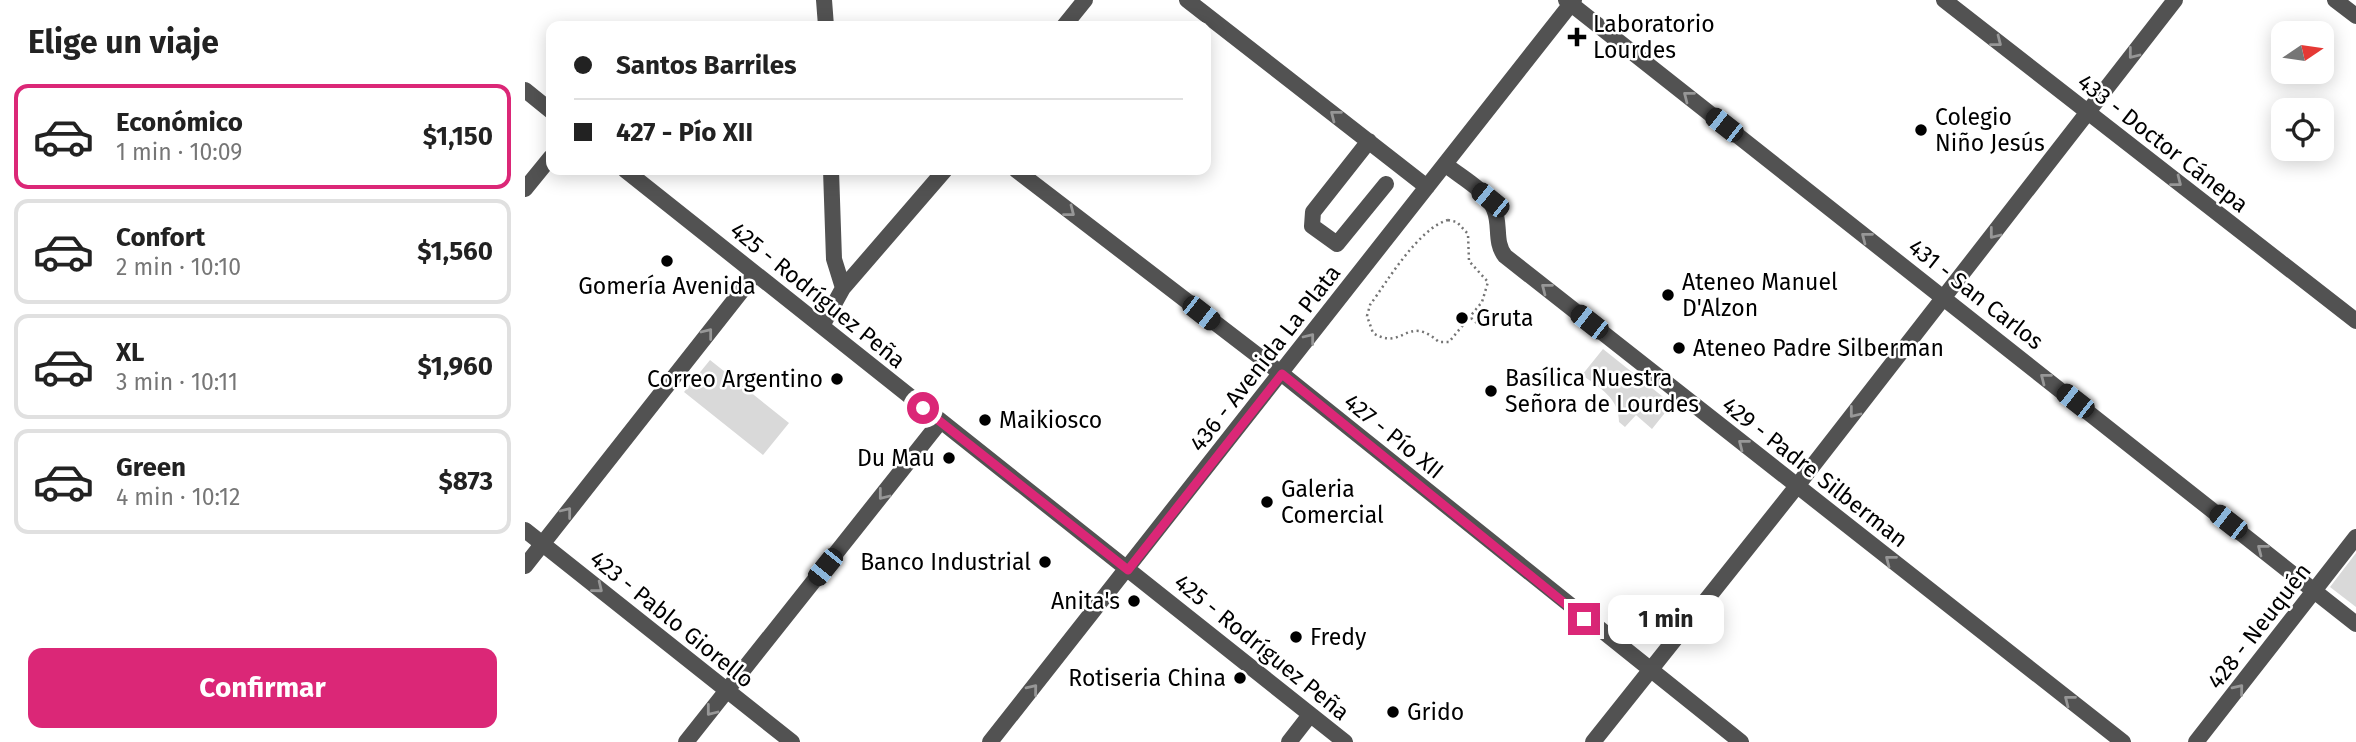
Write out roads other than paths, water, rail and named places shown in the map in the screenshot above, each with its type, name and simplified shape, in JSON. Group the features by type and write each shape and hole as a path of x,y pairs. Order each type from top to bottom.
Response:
{"street":[{"path":"824,0 826,21"},
{"path":"1068,21 1085,0"},
{"path":"1187,0 1427,187"},
{"name":"433 - Doctor Cánepa","path":"1944,0 2356,321"},
{"path":"1593,742 1797,486 2175,0"},
{"path":"2335,0 2356,16"},
{"name":"436 - Avenida La Plata","path":"990,742 1446,165 1570,1"},
{"name":"431 - San Carlos","path":"1570,1 2356,624"},
{"path":"525,90 546,107"},
{"path":"1369,141 1313,212 1312,226 1337,244 1385,184"},
{"path":"525,190 546,163"},
{"name":"429 - Padre Silberman","path":"1446,165 1490,200 1497,219 1500,249 1505,256 2123,742"},
{"name":"425 - Rodríguez Peña","path":"631,175 1345,742"},
{"path":"831,175 834,259 843,288"},
{"path":"822,326 843,288 941,175"},
{"name":"427 - Pío XII","path":"1023,175 1282,374 1741,742"},
{"path":"525,566 755,274"},
{"path":"687,742 940,422"},
{"name":"423 - Pablo Giorello","path":"525,530 792,742"},
{"name":"428 - Neuquén","path":"2196,742 2356,537"},
{"path":"1289,742 1310,715"}],"place":[{"name":"Laboratorio Lourdes","path":"1577,37"},
{"name":"Colegio Niño Jesús","path":"1921,130"},
{"name":"Gomería Avenida","path":"667,261"},
{"name":"Ateneo Manuel D'Alzon","path":"1668,295"},
{"name":"Gruta","path":"1462,318"},
{"name":"Ateneo Padre Silberman","path":"1679,348"},
{"name":"Correo Argentino","path":"837,379"},
{"name":"Basílica Nuestra Señora de Lourdes","path":"1491,391"},
{"name":"Maikiosco","path":"985,420"},
{"name":"Du Mau","path":"949,458"},
{"name":"Galeria Comercial","path":"1267,502"},
{"name":"Banco Industrial","path":"1045,562"},
{"name":"Anita's","path":"1134,601"},
{"name":"Fredy","path":"1296,637"},
{"name":"Rotiseria China","path":"1240,678"},
{"name":"Grido","path":"1393,712"}]}
